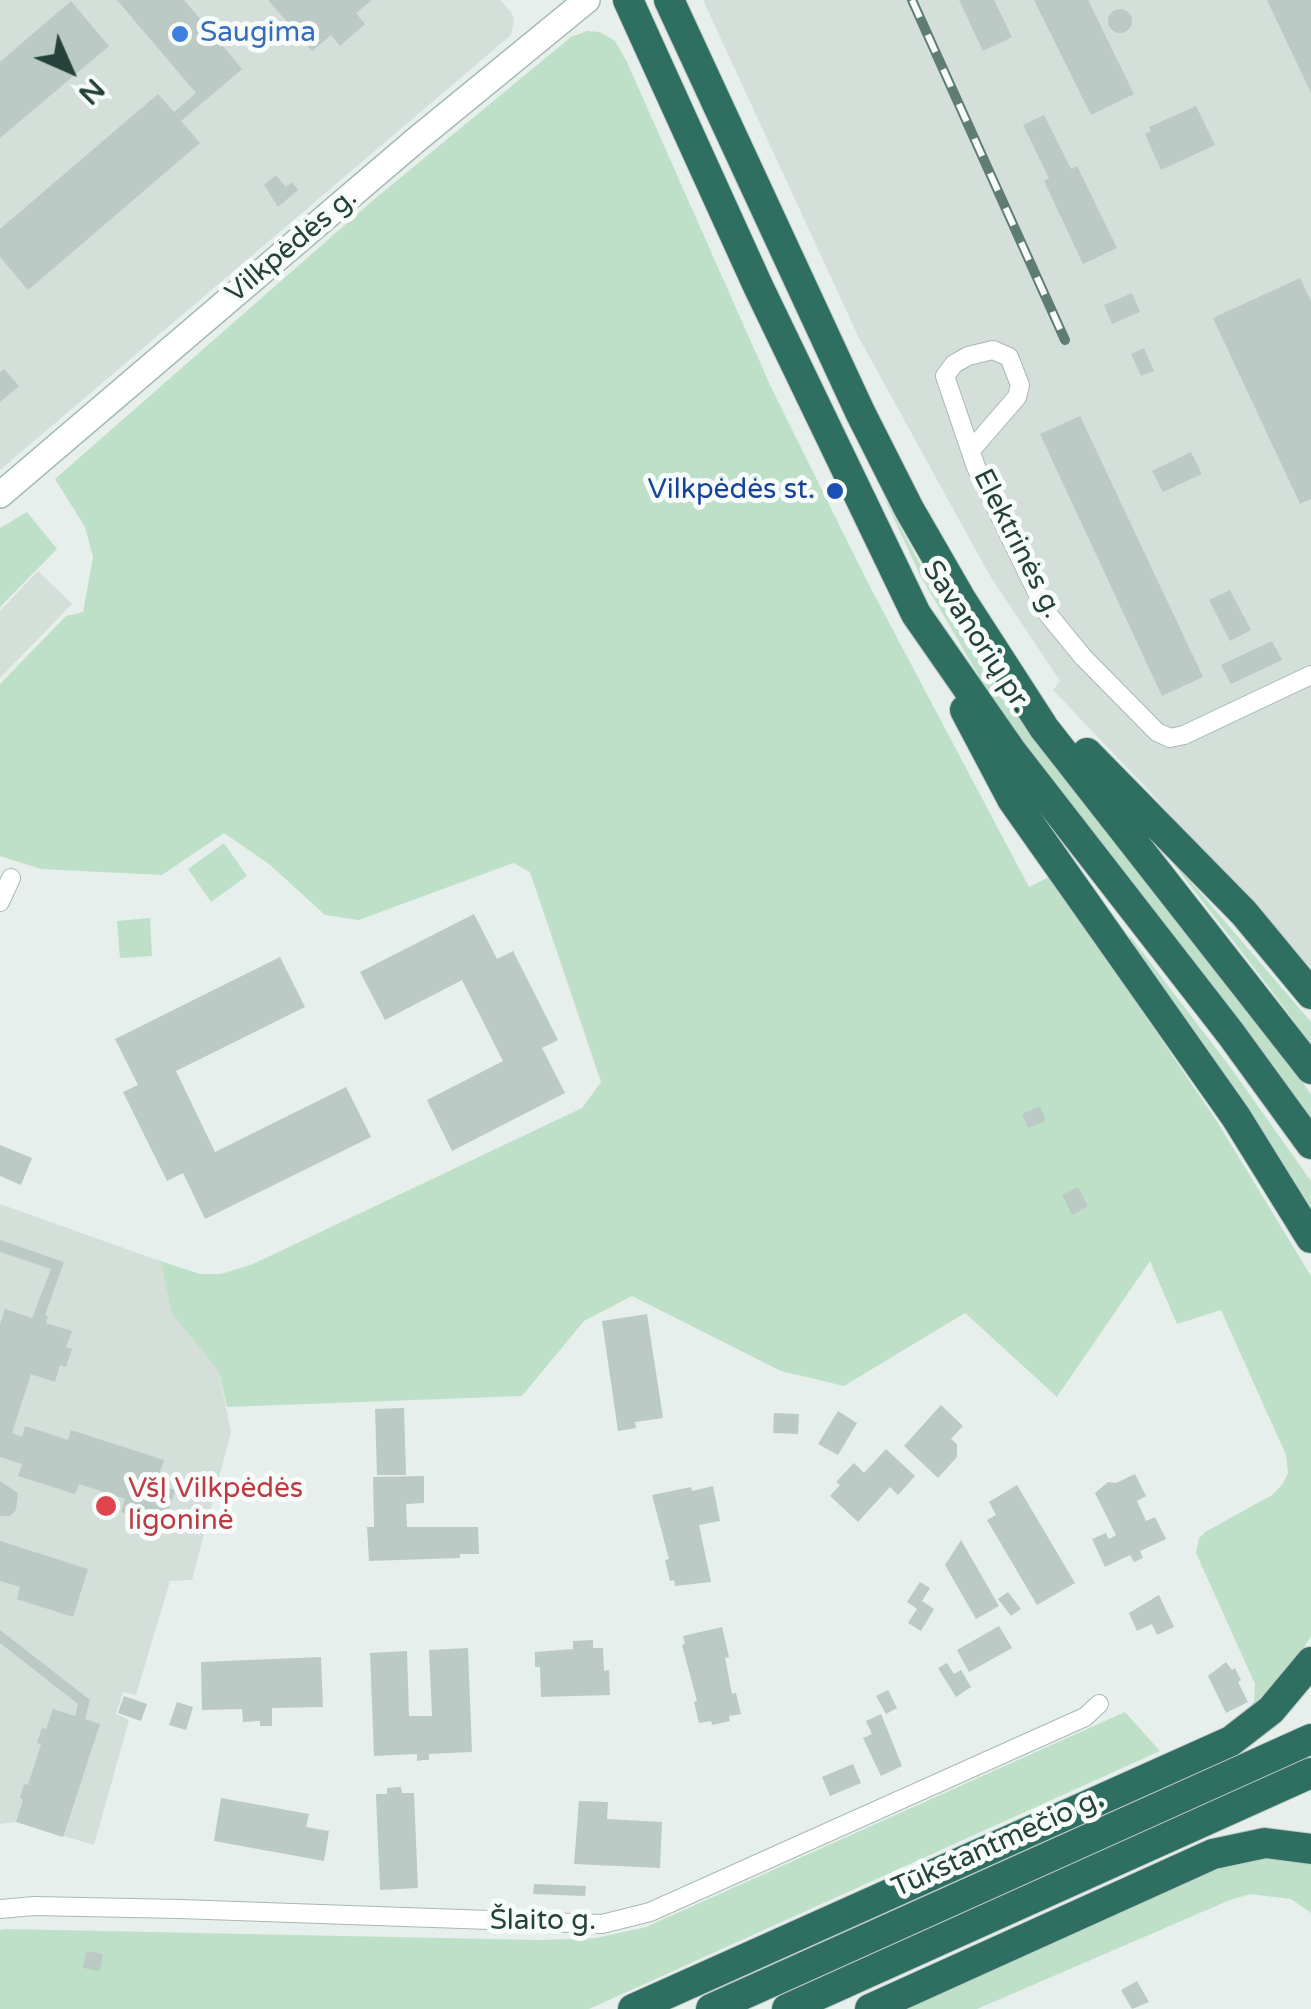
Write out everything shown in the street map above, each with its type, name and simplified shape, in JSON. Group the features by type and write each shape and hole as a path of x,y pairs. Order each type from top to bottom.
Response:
{"highway":[{"name":"Savanorių pr.","path":"628,0 758,286 916,614 1012,752 1231,1034 1311,1144"},
{"name":"Savanorių pr.","path":"668,0 900,493 962,601 1044,728 1311,1069"},
{"path":"916,614 1012,799 1208,1076 1311,1238"},
{"path":"1014,680 1244,913 1311,994"},
{"path":"633,2009 1231,1741 1271,1710 1311,1662"},
{"name":"Tūkstantmečio g.","path":"711,2009 1311,1739"},
{"path":"787,2009 1311,1773"},
{"path":"870,2009 1212,1854 1266,1843 1311,1849"}],"main road":[{"name":"Vilkpėdės g.","path":"0,495 587,0"}],"street":[{"name":"Elektrinės g.","path":"972,449 1017,396 1020,385 1008,357 993,350 968,356 954,364 946,376 976,467 1047,613 1083,657 1157,732 1170,738 1184,735 1311,675"},
{"path":"0,902 11,878"},
{"name":"Šlaito g.","path":"0,1910 34,1906 180,1909 602,1924 650,1912 1085,1717 1100,1704"}],"shaded area":[{"path":"0,0 500,0 514,21 511,35 0,470"},
{"path":"703,0 1311,0 1311,977 1151,793 1053,690 1060,681 990,576 858,336"},
{"path":"38,571 72,604 0,678 0,611"},
{"name":"VšĮ Vilkpėdės ligoninė","path":"0,1204 160,1261 172,1314 219,1372 231,1432 192,1580 170,1581 136,1695 123,1692 116,1714 129,1720 94,1845 16,1822 0,1824"}],"green space":[{"path":"587,31 600,32 615,41 626,60 771,387 867,581 1029,887 1051,876 1218,1123 1311,1276 1311,1636 1293,1666 1249,1708 1254,1701 1255,1684 1196,1553 1199,1538 1205,1532 1272,1495 1282,1485 1288,1473 1286,1455 1221,1310 1177,1324 1150,1261 1057,1397 965,1313 844,1386 781,1371 632,1296 584,1321 522,1396 227,1407 219,1372 172,1314 160,1261 200,1274 221,1274 253,1264 582,1108 601,1082 530,872 513,863 359,920 325,915 269,864 224,833 162,875 41,869 0,856 0,684 66,616 83,612 93,557 85,527 55,479 371,202 571,37"},
{"path":"881,491 925,573 995,685 1304,1084 1311,1095 1311,1122 1031,754 980,678 920,575"},
{"path":"27,512 57,549 0,607 0,528"},
{"path":"1151,835 1311,1022 1311,1044 1268,986"},
{"path":"224,843 247,876 211,902 188,869"},
{"path":"150,918 152,956 120,958 117,921"},
{"path":"1130,936 1311,1181 1311,1211 1230,1084 1129,942"},
{"path":"1125,1712 1160,1751 589,2009 0,2009 0,1930 5,1929 540,1940 596,1938 646,1927"},
{"path":"1269,1853 1311,1862 1311,1913 1291,1899 1250,1894 977,2009 899,2009 1214,1866"}],"building":[{"path":"117,0 184,0 242,69 181,121 200,143 28,290 0,257 0,229 158,94 174,112 196,93"},
{"path":"268,0 372,0 356,13 365,24 340,46 331,35 312,51"},
{"path":"959,0 994,0 1012,37 983,51"},
{"path":"1034,0 1088,0 1134,94 1091,115"},
{"path":"1267,0 1311,0 1311,93"},
{"path":"71,1 109,46 0,138 0,62"},
{"path":"1120,9 1132,21 1120,33 1108,21"},
{"path":"1196,106 1215,145 1161,170 1145,134 1151,131 1149,127"},
{"path":"1044,115 1071,169 1077,166 1117,248 1083,264 1023,125"},
{"path":"276,175 286,187 292,182 298,190 278,207 264,185"},
{"path":"1300,278 1311,301 1311,499 1300,504 1213,318"},
{"path":"1132,293 1140,312 1112,324 1104,305"},
{"path":"1144,348 1154,371 1141,376 1131,354"},
{"path":"4,369 19,386 0,402 0,372"},
{"path":"1080,416 1203,677 1162,696 1040,434"},
{"path":"1191,452 1202,474 1163,492 1152,471"},
{"path":"1230,590 1251,630 1230,641 1209,600"},
{"path":"1272,641 1282,660 1231,684 1221,665"},
{"path":"474,914 497,959 513,951 558,1040 542,1048 565,1093 452,1151 427,1100 503,1061 462,980 385,1020 360,972"},
{"path":"280,957 305,1007 176,1071 215,1152 346,1087 371,1137 205,1219 183,1173 167,1181 123,1092 138,1085 115,1039"},
{"path":"1040,1106 1046,1121 1028,1128 1022,1114"},
{"path":"0,1145 32,1158 21,1185 0,1176"},
{"path":"1078,1187 1088,1206 1072,1215 1062,1195"},
{"path":"0,1240 64,1262 45,1315 46,1323 72,1331 66,1347 72,1349 66,1367 60,1365 55,1382 31,1374 12,1433 22,1437 25,1426 68,1440 71,1430 164,1460 156,1483 175,1490 164,1526 121,1512 125,1499 79,1484 75,1494 18,1476 22,1464 0,1457 0,1325 5,1309 32,1318 51,1269 0,1252"},
{"path":"647,1314 663,1418 635,1422 636,1428 618,1431 602,1321"},
{"path":"941,1405 963,1426 951,1439 957,1444 957,1457 938,1478 904,1446"},
{"path":"404,1408 406,1475 377,1475 375,1409"},
{"path":"838,1411 857,1423 838,1455 818,1444"},
{"path":"774,1413 799,1414 798,1434 773,1433"},
{"path":"886,1449 915,1476 898,1495 890,1487 858,1522 830,1496 840,1485 836,1482 854,1463 864,1473"},
{"path":"1135,1474 1146,1496 1137,1501 1146,1521 1155,1517 1166,1539 1140,1551 1143,1558 1134,1562 1130,1555 1105,1567 1092,1539 1106,1533 1109,1539 1116,1535 1095,1493 1108,1482 1116,1483"},
{"path":"424,1476 424,1503 406,1504 407,1527 478,1527 479,1554 369,1561 367,1527 374,1527 373,1477"},
{"path":"0,1481 18,1493 16,1510 10,1516 0,1516"},
{"path":"1017,1485 1075,1583 1037,1605 987,1520 996,1515 989,1502"},
{"path":"713,1486 720,1521 699,1525 711,1582 675,1586 674,1580 670,1581 665,1560 669,1559 652,1495"},
{"path":"961,1540 999,1606 976,1619 945,1565"},
{"path":"0,1541 88,1569 73,1617 17,1599 20,1587 0,1581"},
{"path":"920,1582 930,1588 922,1601 934,1609 921,1631 908,1623 917,1609 907,1602"},
{"path":"1008,1592 1021,1609 1011,1616 998,1599"},
{"path":"1159,1595 1174,1627 1157,1635 1152,1624 1137,1631 1129,1613"},
{"path":"999,1626 1012,1648 969,1672 957,1650"},
{"path":"722,1627 732,1694 736,1693 741,1714 712,1725 711,1721 699,1723 683,1636"},
{"path":"0,1630 90,1700 85,1719 100,1724 63,1837 16,1822 24,1784 28,1785 41,1744 37,1743 42,1728 46,1729 53,1709 75,1716 78,1704 0,1643"},
{"path":"593,1640 593,1648 603,1648 610,1695 541,1697 535,1652 573,1649 573,1641"},
{"path":"468,1648 472,1752 429,1754 429,1760 417,1761 417,1754 374,1756 370,1653 407,1651 409,1716 432,1716 429,1650"},
{"path":"321,1657 323,1707 272,1708 272,1726 260,1726 260,1721 243,1722 242,1709 202,1710 201,1662"},
{"path":"1226,1662 1232,1670 1235,1668 1248,1702 1226,1713 1208,1676"},
{"path":"947,1663 954,1674 961,1670 971,1687 956,1697 938,1668"},
{"path":"888,1690 897,1708 886,1714 876,1696"},
{"path":"124,1696 147,1704 141,1721 118,1713"},
{"path":"177,1702 193,1707 186,1730 169,1725"},
{"path":"881,1714 902,1766 881,1776 863,1738 872,1734 866,1721"},
{"path":"853,1764 861,1783 830,1796 822,1777"},
{"path":"401,1787 402,1793 414,1793 418,1888 380,1890 376,1794"},
{"path":"221,1798 309,1814 306,1827 329,1831 324,1861 214,1841"},
{"path":"579,1801 608,1802 607,1819 662,1822 660,1868 574,1864"},
{"path":"534,1884 586,1886 585,1896 533,1894"},
{"path":"86,1951 103,1954 100,1971 83,1968"},
{"path":"1137,1981 1149,2002 1132,2009 1121,1990"}],"railway":[{"path":"912,0 1065,340"}],"place":[{"name":"Saugima","path":"180,34"},
{"name":"Vilkpėdės st.","path":"835,491"},
{"name":"VšĮ Vilkpėdės ligoninė","path":"106,1506"}]}
